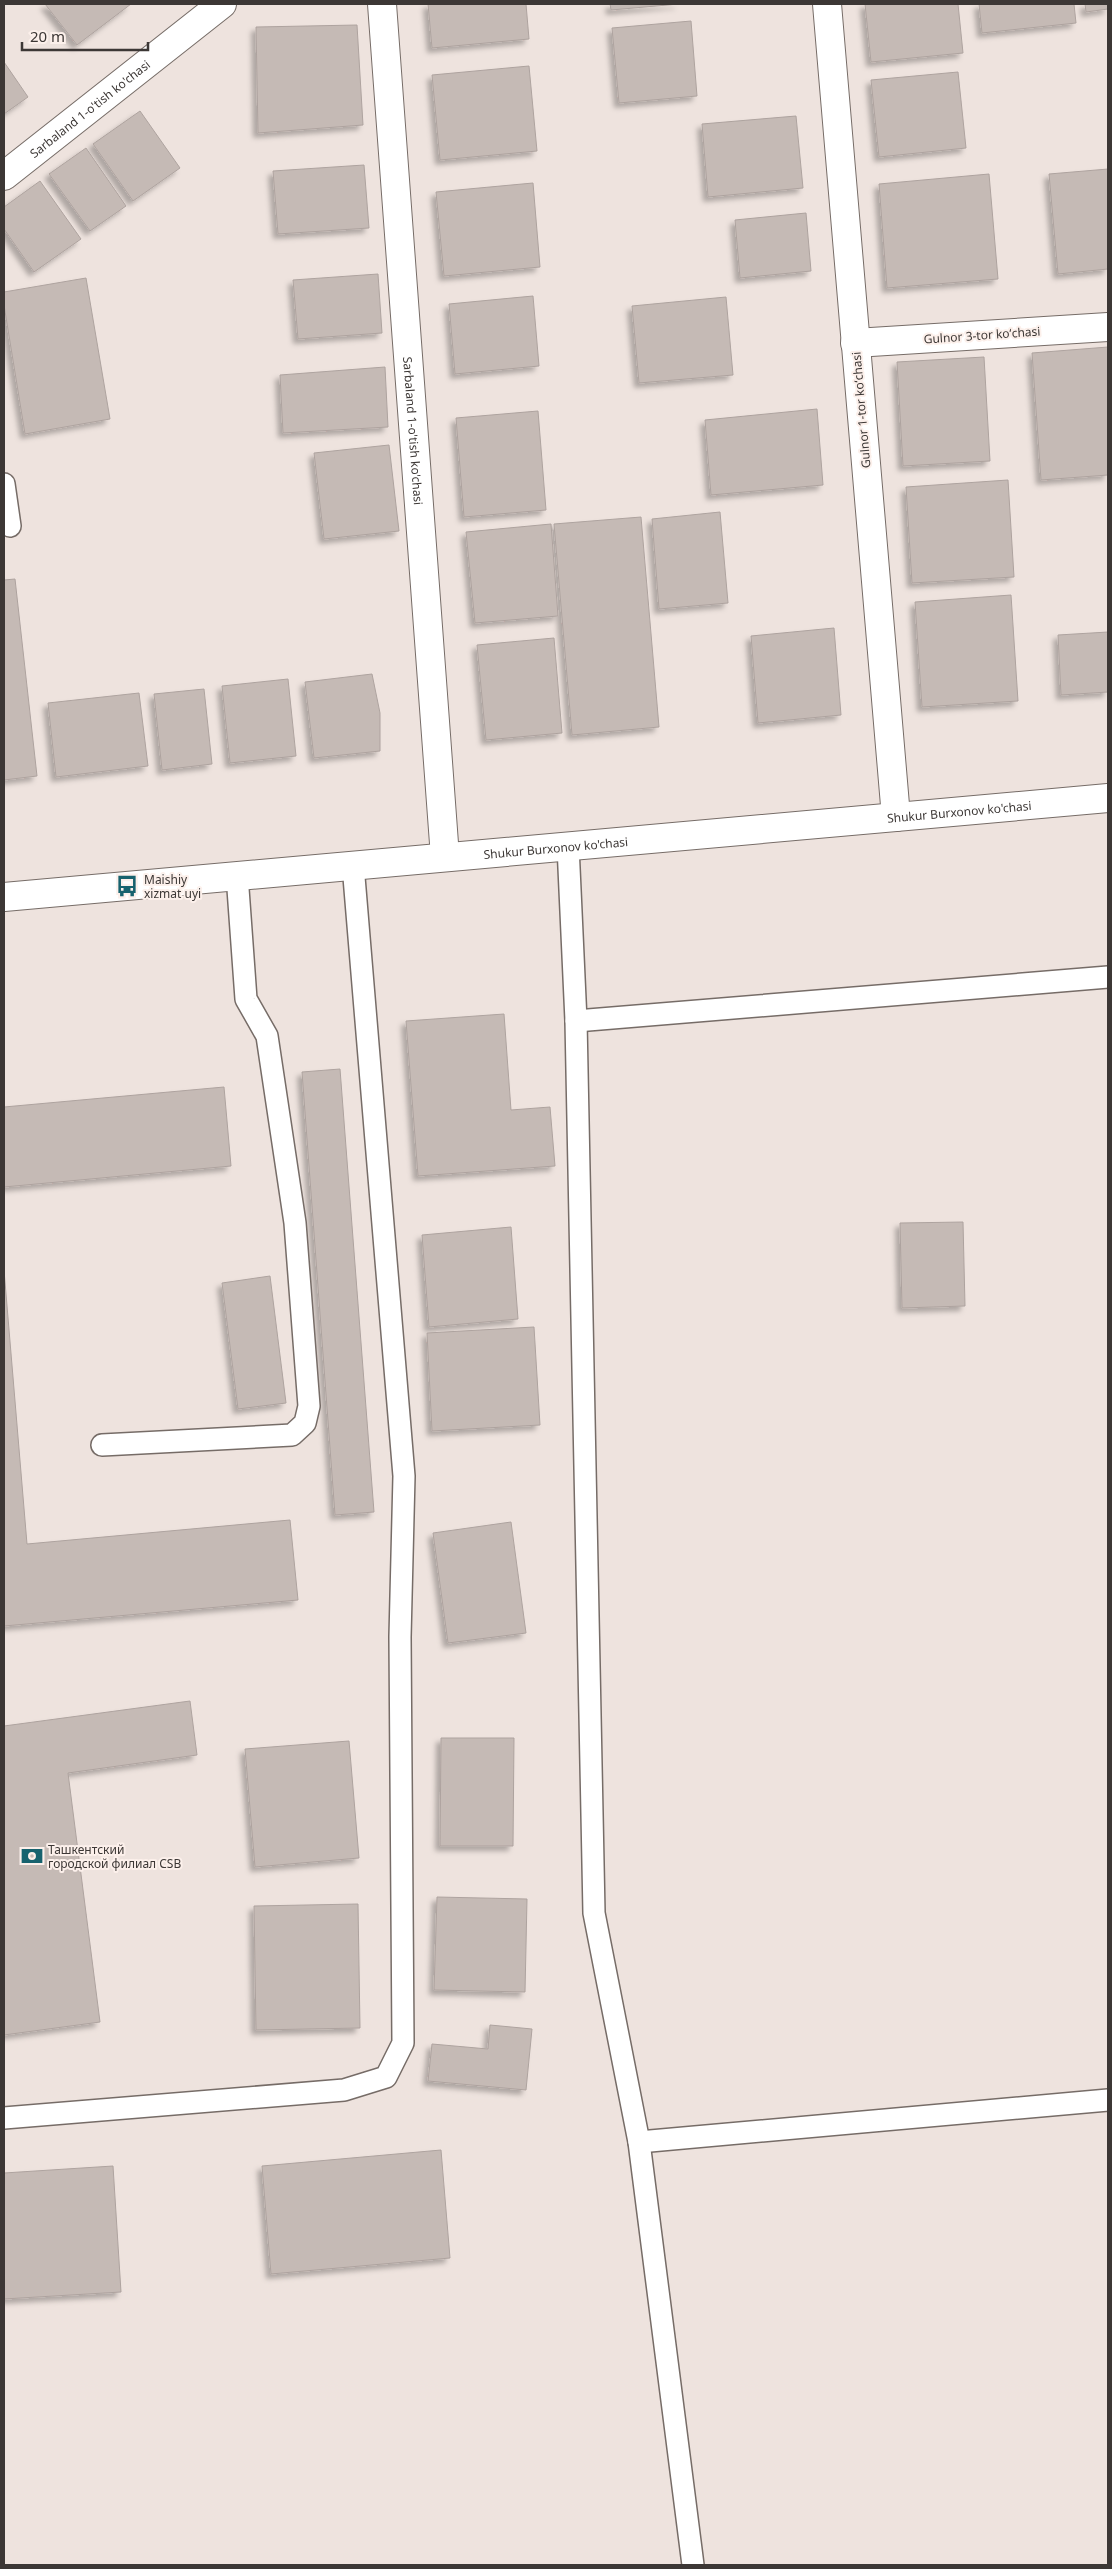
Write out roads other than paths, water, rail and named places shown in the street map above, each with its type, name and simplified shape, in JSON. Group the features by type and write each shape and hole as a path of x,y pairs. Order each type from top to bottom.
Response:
{"street":[{"name":"Sarbaland 1-o'tish ko'chasi","path":"4,176 222,4"},
{"name":"Sarbaland 1-o'tish ko'chasi","path":"382,4 445,857"},
{"name":"Gulnor 1-tor koʻchasi","path":"827,4 896,817"},
{"name":"Gulnor 3-tor koʻchasi","path":"855,343 1108,327"},
{"name":"Shukur Burxonov ko'chasi","path":"4,897 1108,798"}],"lane":[{"path":"4,484 10,526"},
{"path":"568,846 576,1021 594,1913 639,2142 693,2565"},
{"path":"4,2118 344,2090 386,2077 404,2043 400,1638 404,1476 353,865"},
{"path":"102,1445 292,1435 305,1423 309,1406 295,1223 267,1036 246,999 237,875"},
{"path":"576,1021 1108,977"},
{"path":"639,2142 1108,2100"}],"place":[{"name":"Maishiy xizmat uyi","path":"127,886"},
{"name":"Ташкентский городской филиал CSB","path":"32,1856"}]}
